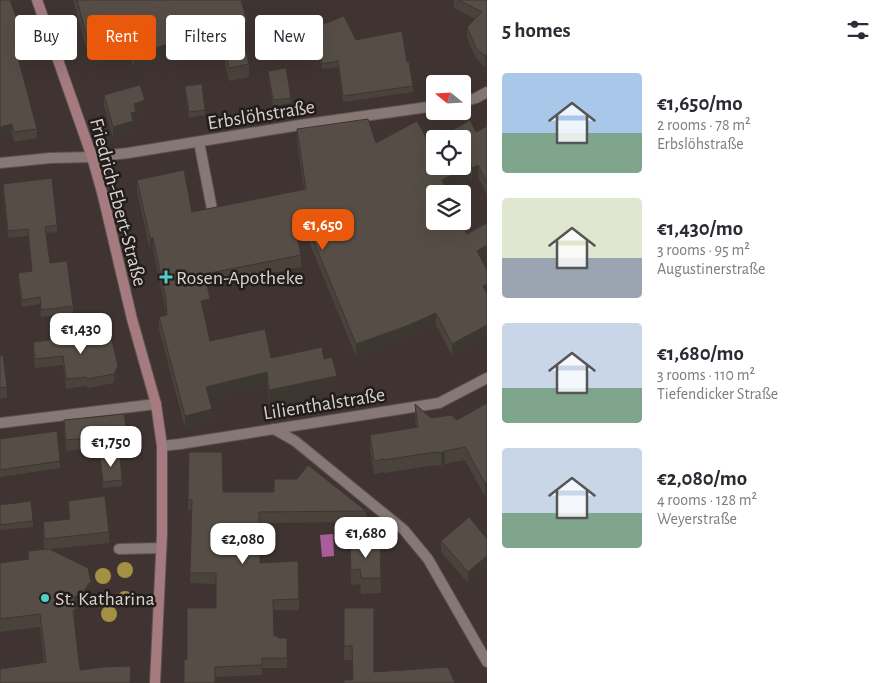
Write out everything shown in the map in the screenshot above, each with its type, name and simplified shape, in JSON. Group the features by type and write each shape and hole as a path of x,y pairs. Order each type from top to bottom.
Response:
{"main road":[{"name":"Friedrich-Ebert-Straße","path":"37,0 92,157 132,319 156,404 162,446 161,548 156,683"}],"street":[{"path":"471,99 487,92"},
{"name":"Erbslöhstraße","path":"0,163 128,153 300,125 426,107"},
{"path":"199,142 212,209"},
{"name":"Lilienthalstraße","path":"162,446 439,403 487,378"},
{"path":"0,423 156,404"},
{"path":"274,429 295,441 404,530 428,559 487,662"},
{"path":"119,549 161,548"}],"shaded area":[{"path":"333,534 334,556 322,557 320,535"}],"building":[{"path":"0,0 10,0 16,15 15,60 19,60 37,129 14,132 12,124 0,127"},
{"path":"77,0 241,0 247,21 245,22 245,15 166,15 166,45 156,48 156,15 87,15 87,38"},
{"path":"459,0 487,0 487,54 485,56 476,48 467,27 482,12"},
{"path":"344,16 356,40 402,31 413,86 343,96 338,61 322,64 323,24"},
{"path":"245,46 249,64 229,68 227,60 245,60"},
{"path":"286,68 291,98 273,100 268,71"},
{"path":"202,84 205,110 189,112 185,86"},
{"path":"140,85 145,100 134,104 136,112 131,113 133,121 113,127 104,95"},
{"path":"368,119 376,143 417,121 426,138 426,175 452,175 442,180 444,185 426,185 426,230 465,230 467,234 487,223 487,245 477,251 487,270 487,284 483,286 487,294 487,325 452,344 436,313 356,344 309,230 297,234 301,255 205,274 210,299 201,301 210,341 265,329 271,358 322,347 324,359 332,357 337,376 269,390 267,372 206,387 212,409 185,416 159,317 167,315 166,299 153,238 150,238 137,180 184,170 192,212 306,189 297,129"},
{"path":"470,120 476,132 487,126 487,183 478,165 472,168 471,130 453,130"},
{"path":"52,178 57,225 45,227 50,263 67,261 73,306 41,310 40,297 22,300 18,273 32,271 28,229 8,231 3,184"},
{"path":"110,333 118,366 114,374 87,379 86,377 66,379 63,356 35,359 33,342"},
{"path":"0,355 3,355 7,387 0,388"},
{"path":"487,403 487,482 485,483 465,447 441,453 436,452 374,461 370,435 418,427 415,404 431,418 451,415 457,420"},
{"path":"124,414 127,433 99,440 99,437 66,440 64,420"},
{"path":"57,431 60,461 0,470 0,439"},
{"path":"189,452 222,452 223,492 274,492 274,479 297,479 308,465 366,511 259,512 260,563 298,561 299,599 273,600 274,636 287,638 287,658 262,658 262,665 215,667 215,683 184,683 184,660 187,659 187,608 216,608 216,573 190,573 192,500 188,499"},
{"path":"100,456 120,456 122,480 103,482"},
{"path":"105,496 109,532 45,539 43,522 70,519 68,501"},
{"path":"31,501 33,521 0,525 0,505"},
{"path":"469,517 487,539 487,556 468,572 441,541"},
{"path":"380,542 381,578 361,578 360,569 351,570 350,543"},
{"path":"49,549 88,568 91,582 83,593 74,597 75,610 73,610 80,670 131,666 130,683 0,683 0,669 46,662 40,614 0,619 0,563 29,559 28,551"},
{"path":"344,608 374,608 374,672 448,667 455,683 344,683 344,680 353,680 352,646 344,646"}],"place":[{"name":"Rosen-Apotheke","path":"166,277"},
{"name":"St. Katharina","path":"45,598"}]}
